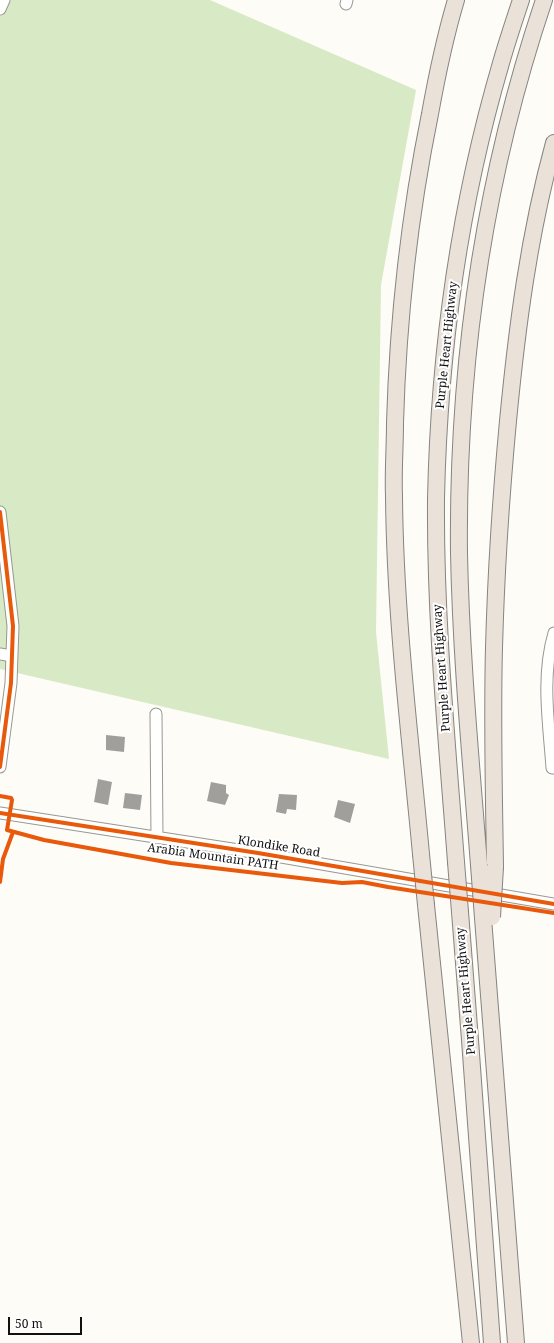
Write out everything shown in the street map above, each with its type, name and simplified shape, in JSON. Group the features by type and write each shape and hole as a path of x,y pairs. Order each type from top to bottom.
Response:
{"highway":[{"path":"456,0 437,76 422,149 410,224 397,364 394,495 398,615 470,1343"},
{"name":"Purple Heart Highway","path":"492,1343 439,638 436,499 439,419 453,291 463,226 484,126 500,63 521,0"},
{"name":"Purple Heart Highway","path":"516,1343 486,954 487,866 464,662 460,591 460,484 467,361 483,246 510,116 544,0"},
{"path":"487,866 500,519 512,374 520,309 532,237 554,143"}],"street":[{"path":"0,9 4,0"},
{"path":"0,512 13,626 10,691 0,767"},
{"path":"554,634 551,643 550,688 552,768 554,768"},
{"path":"0,654 12,656"},
{"path":"156,714 157,838"},
{"name":"Klondike Road","path":"0,813 387,875 554,904"}],"green space":[{"path":"0,0 210,0 416,90 381,285 376,632 389,759 0,669"}],"building":[{"path":"106,735 125,737 124,752 106,750"},
{"path":"98,779 112,782 108,805 94,802"},
{"path":"211,782 226,785 226,793 229,795 225,805 207,801"},
{"path":"125,793 142,795 140,810 123,808"},
{"path":"279,794 297,795 296,810 287,809 286,814 276,812"},
{"path":"338,800 355,804 350,823 334,817"}],"cycle path":[{"path":"0,512 13,626 11,683 0,767"},
{"name":"Arabia Mountain PATH","path":"0,796 11,798 12,800 7,830 44,840 171,863 342,883 362,882 554,913"},
{"name":"Arabia Mountain PATH","path":"0,813 258,853 554,904"},
{"path":"0,882 3,859 13,832"}]}
